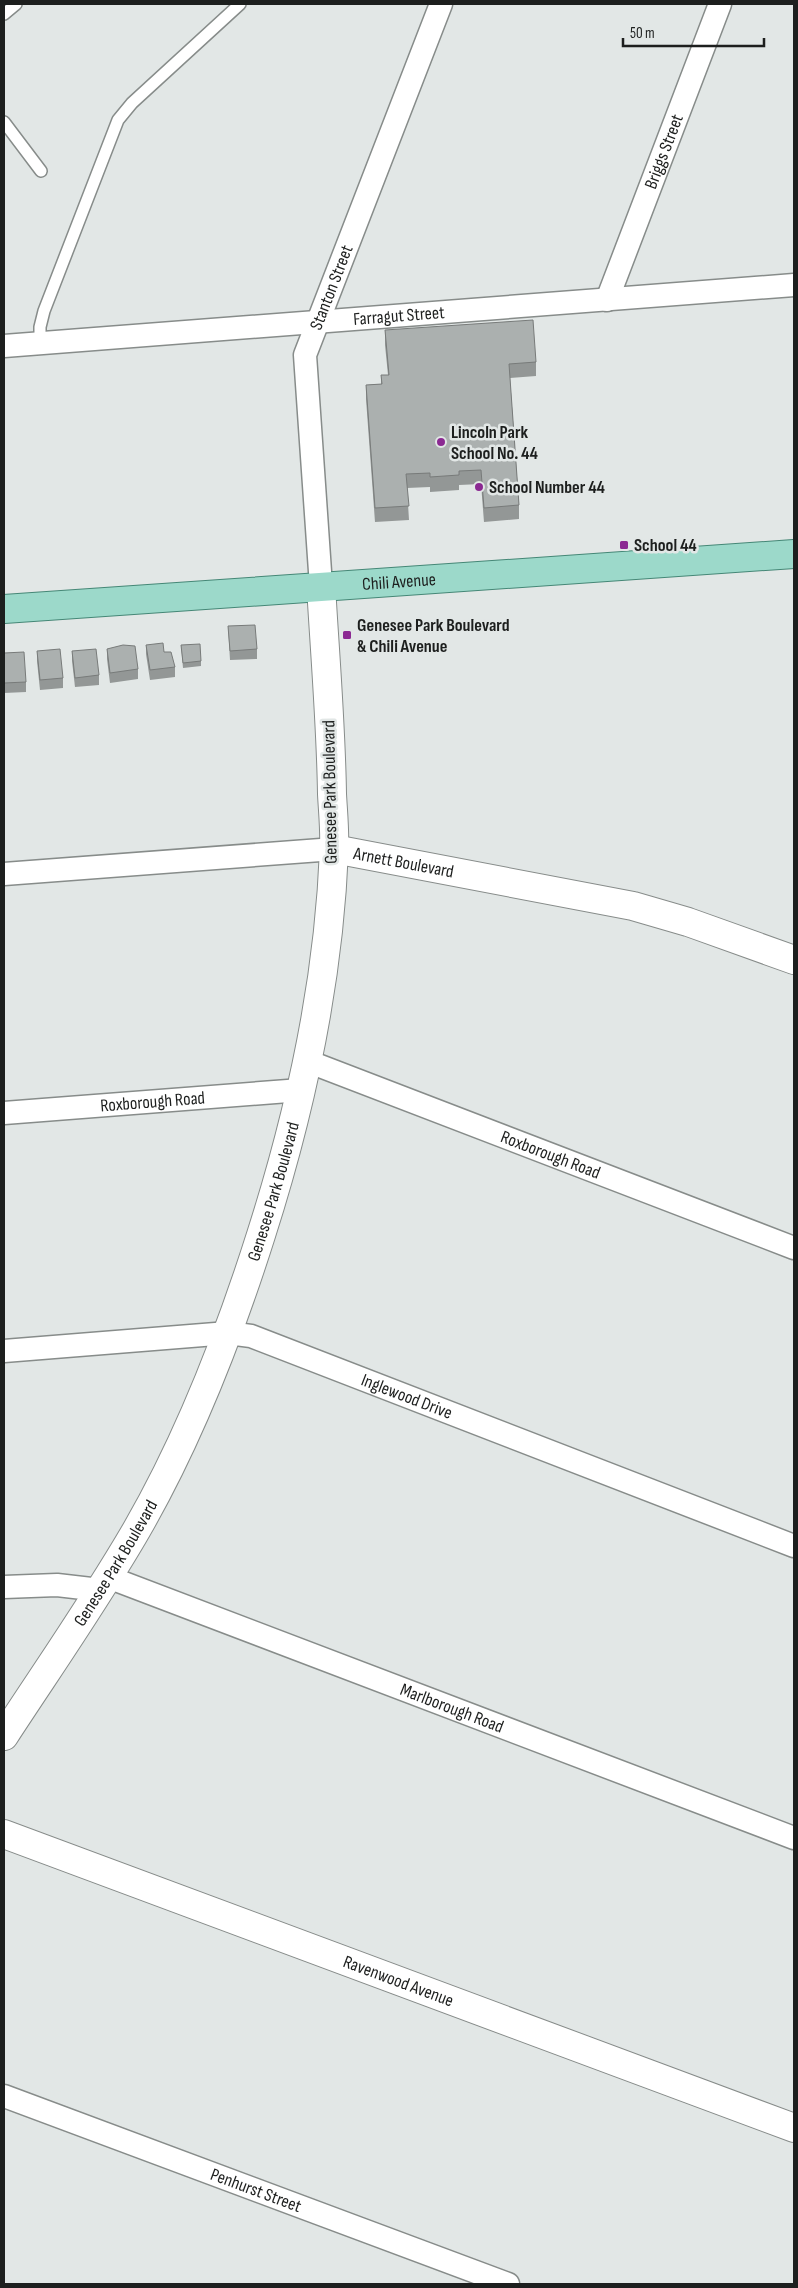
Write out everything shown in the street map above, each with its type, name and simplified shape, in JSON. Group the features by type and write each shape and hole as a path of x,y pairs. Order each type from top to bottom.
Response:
{"main road":[{"name":"Chili Avenue","path":"4,609 794,554"}],"street":[{"name":"Stanton Street","path":"322,586 304,366 307,349 441,4"},
{"name":"Briggs Street","path":"607,300 720,4"},
{"name":"Farragut Street","path":"4,346 794,285"},
{"name":"Genesee Park Boulevard","path":"4,1736 104,1583 137,1528 168,1470 196,1411 228,1333 274,1194 301,1090 323,969 334,849 322,586"},
{"name":"Arnett Boulevard","path":"4,874 334,849 632,906 688,922 794,960"},
{"name":"Roxborough Road","path":"307,1061 794,1248"},
{"name":"Roxborough Road","path":"4,1113 301,1090"},
{"name":"Inglewood Drive","path":"4,1351 228,1333 251,1336 794,1546"},
{"name":"Marlborough Road","path":"4,1587 104,1583 794,1838"},
{"name":"Ravenwood Avenue","path":"4,1834 794,2128"},
{"name":"Penhurst Street","path":"4,2096 508,2284"}],"lane":[{"path":"4,14 16,4"},
{"path":"40,344 40,327 44,311 118,120 132,103 240,4"},
{"path":"4,122 41,171"}],"building":[{"name":"Lincoln Park School No. 44","path":"533,320 536,362 509,364 519,505 484,508 481,470 459,471 459,475 430,477 430,473 406,474 409,506 375,508 366,385 382,384 381,375 389,375 385,330"},
{"path":"255,625 257,649 230,651 228,626"},
{"path":"163,643 164,652 171,652 175,667 150,670 146,645"},
{"path":"200,644 201,661 183,663 181,645"},
{"path":"123,645 135,646 138,669 110,673 107,649"},
{"path":"60,649 63,678 40,680 37,651"},
{"path":"96,649 99,675 75,678 72,651"},
{"path":"24,652 26,682 4,683 4,653"}],"place":[{"name":"Lincoln Park School No. 44","path":"441,442"},
{"name":"School Number 44","path":"479,487"},
{"name":"School 44","path":"624,545"},
{"name":"Genesee Park Boulevard & Chili Avenue","path":"347,635"}]}
